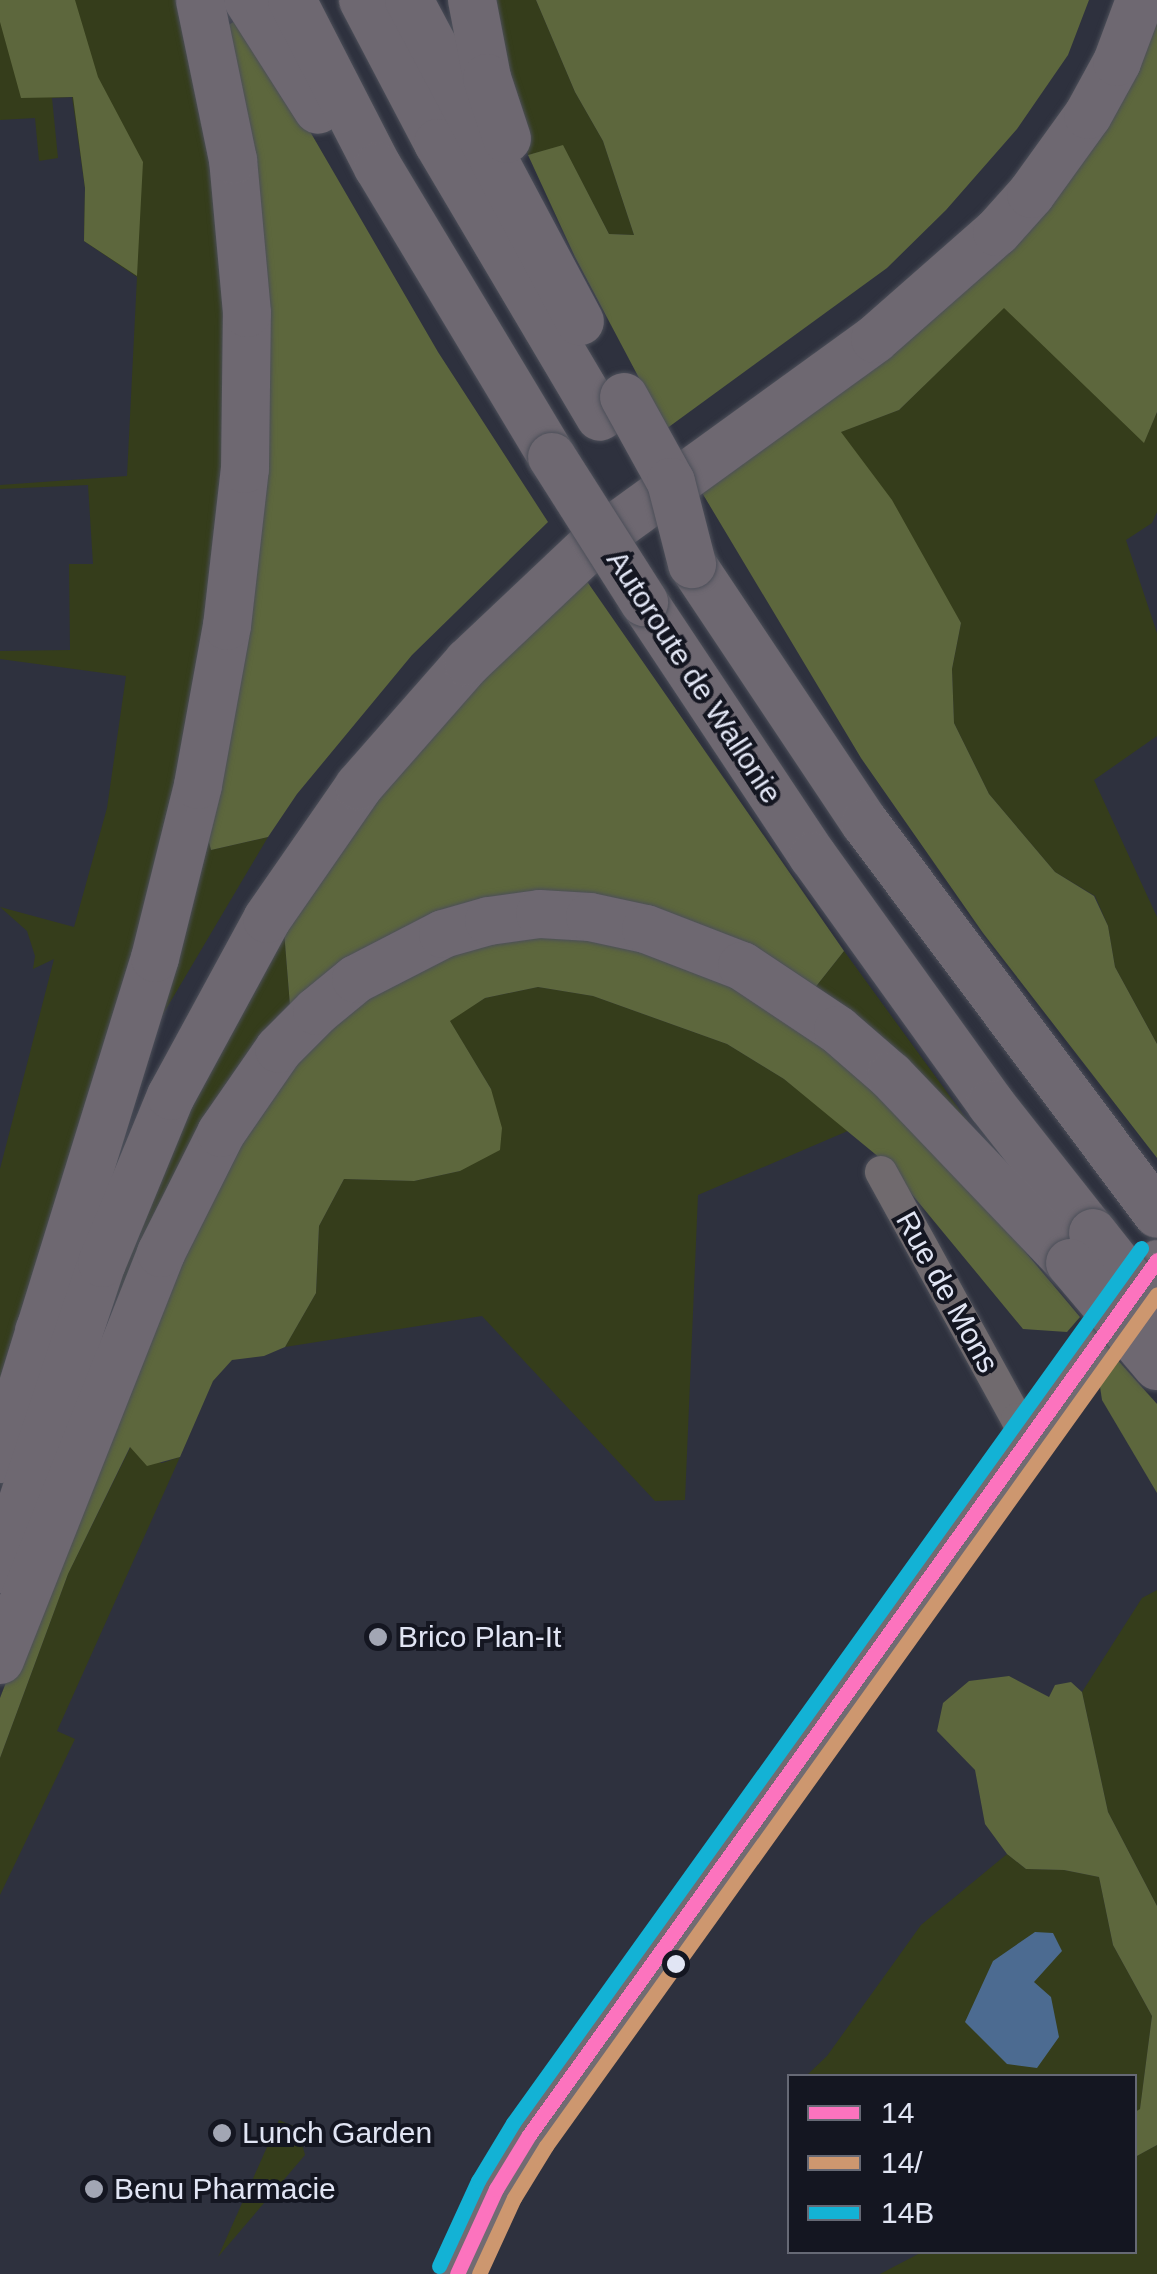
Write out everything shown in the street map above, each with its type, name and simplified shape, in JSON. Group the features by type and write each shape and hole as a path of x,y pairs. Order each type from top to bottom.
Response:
{"highway":[{"path":"0,1458 172,894 212,716 236,558 245,469 244,244 230,143 200,0"},
{"path":"248,0 331,130 378,167"},
{"name":"Autoroute de Wallonie","path":"292,0 378,167 644,602 813,856 991,1104 1081,1248 1157,1314"},
{"name":"Autoroute de Wallonie","path":"362,0 438,143 612,407 692,564 866,824 1145,1198"},
{"path":"409,0 558,284 612,407"},
{"path":"472,0 487,78 558,284"},
{"path":"39,1330 133,1114 212,959 288,840 372,728 479,612 576,523 846,324 975,214 1057,108 1085,58 1108,0"},
{"path":"0,1569 102,1263 164,1110 258,936 348,802 421,712 558,575 671,484 875,339 997,232 1032,194 1088,115 1116,62 1140,0"},
{"path":"0,1660 161,1252 222,1132 279,1049 317,1010 356,979 443,934 488,921 540,914 590,917 646,928 742,966 838,1030 1081,1248 1157,1366"}],"main road":[{"path":"457,2274 496,2190 530,2135 940,1557 1157,1260"}],"street":[{"name":"Rue de Mons","path":"881,1172 1017,1419 1030,1432"}],"green space":[{"path":"0,0 180,0 211,152 224,305 222,461 205,617 176,777 116,1018 0,1383 0,1169 54,959 33,969 35,956 27,931 0,907 74,927 107,808 126,676 0,659 0,651 70,650 69,564 93,564 88,485 0,489 0,485 127,476 137,277 84,241 85,188 72,97 52,98 58,158 39,161 35,118 0,120"},
{"path":"0,0 75,0 98,77 143,162 137,276 84,241 85,188 73,97 21,98 0,22"},
{"path":"484,0 536,0 575,92 603,141 634,235 609,234 563,146 528,155"},
{"path":"536,0 1089,0 1068,55 1017,129 946,210 887,268 666,429 575,257 528,155 563,145 609,234 634,235 603,141 575,92"},
{"path":"1157,4 1157,412 1144,443 1004,308 899,410 841,432 892,500 961,623 952,669 954,723 989,794 1055,872 1094,896 1108,926 1115,967 1157,1044 1157,1158 983,933 861,758 701,491 1049,205 1104,129"},
{"path":"243,16 438,352 548,522 412,655 297,794 268,837 211,850 203,820 225,715 227,26"},
{"path":"1004,307 1144,442 1157,412 1157,512 1152,523 1126,540 1157,633 1157,736 1094,780 1157,917 1157,1044 1115,967 1108,926 1095,896 1055,872 989,794 954,723 952,669 961,623 840,432 899,410"},
{"path":"586,580 844,951 810,994 551,904 291,1018 284,931 374,800 438,723"},
{"path":"203,820 211,850 268,837 146,1043"},
{"path":"284,931 291,1018 65,1422 158,1165"},
{"path":"535,937 614,942 756,995 851,1063 985,1204 1080,1317 1067,1332 1023,1329 886,1163 784,1079 727,1044 593,996 538,987 485,998 450,1021 491,1089 502,1128 500,1150 460,1171 414,1181 344,1179 319,1226 316,1293 285,1347 264,1356 232,1360 213,1381 180,1457 147,1466 130,1447 68,1574 0,1758 0,1698 15,1659 187,1242 254,1118 297,1061 352,1011 410,971 472,948"},
{"path":"844,951 1000,1165 810,994"},
{"path":"538,987 593,996 727,1044 784,1079 850,1130 698,1195 685,1500 655,1501 482,1316 285,1347 316,1293 319,1226 344,1179 414,1181 460,1171 491,1089 449,1020 485,998"},
{"path":"1115,1357 1157,1404 1157,1493 1102,1400 1099,1380"},
{"path":"131,1446 141,1456 162,1463 180,1457 57,1731 75,1739 0,1895 0,1758 68,1574"},
{"path":"1157,1590 1157,1906 1108,1812 1082,1692 1142,1598"},
{"path":"1009,1676 1049,1697 1055,1685 1071,1682 1082,1692 1108,1812 1157,1906 1157,2145 1137,2156 1137,2111 1152,2016 1113,1945 1099,1877 1064,1870 1026,1869 1007,1854 985,1824 975,1770 937,1731 943,1703 969,1681"},
{"path":"1007,1854 1026,1869 1064,1870 1099,1877 1113,1945 1152,2016 1140,2110 1137,2111 1137,2074 808,2074 827,2056 921,1925"},
{"path":"279,2120 298,2128 305,2155 218,2257"},
{"path":"1157,2145 1157,2274 880,2274 918,2254 1137,2254 1137,2156"}],"water":[{"path":"1035,1932 1053,1933 1062,1951 1034,1982 1051,1997 1059,2037 1037,2068 1007,2064 965,2022 993,1961"}],"transit line":[{"name":"14B","path":"439,2266 478,2181 513,2123 1141,1248"},
{"name":"14","path":"457,2274 496,2189 529,2135 1157,1260"},
{"name":"14/","path":"479,2274 514,2198 546,2146 1157,1294"}],"place":[{"name":"Brico Plan-It","path":"378,1637"},
{"name":"Lunch Garden","path":"222,2133"},
{"name":"Benu Pharmacie","path":"94,2189"}]}
